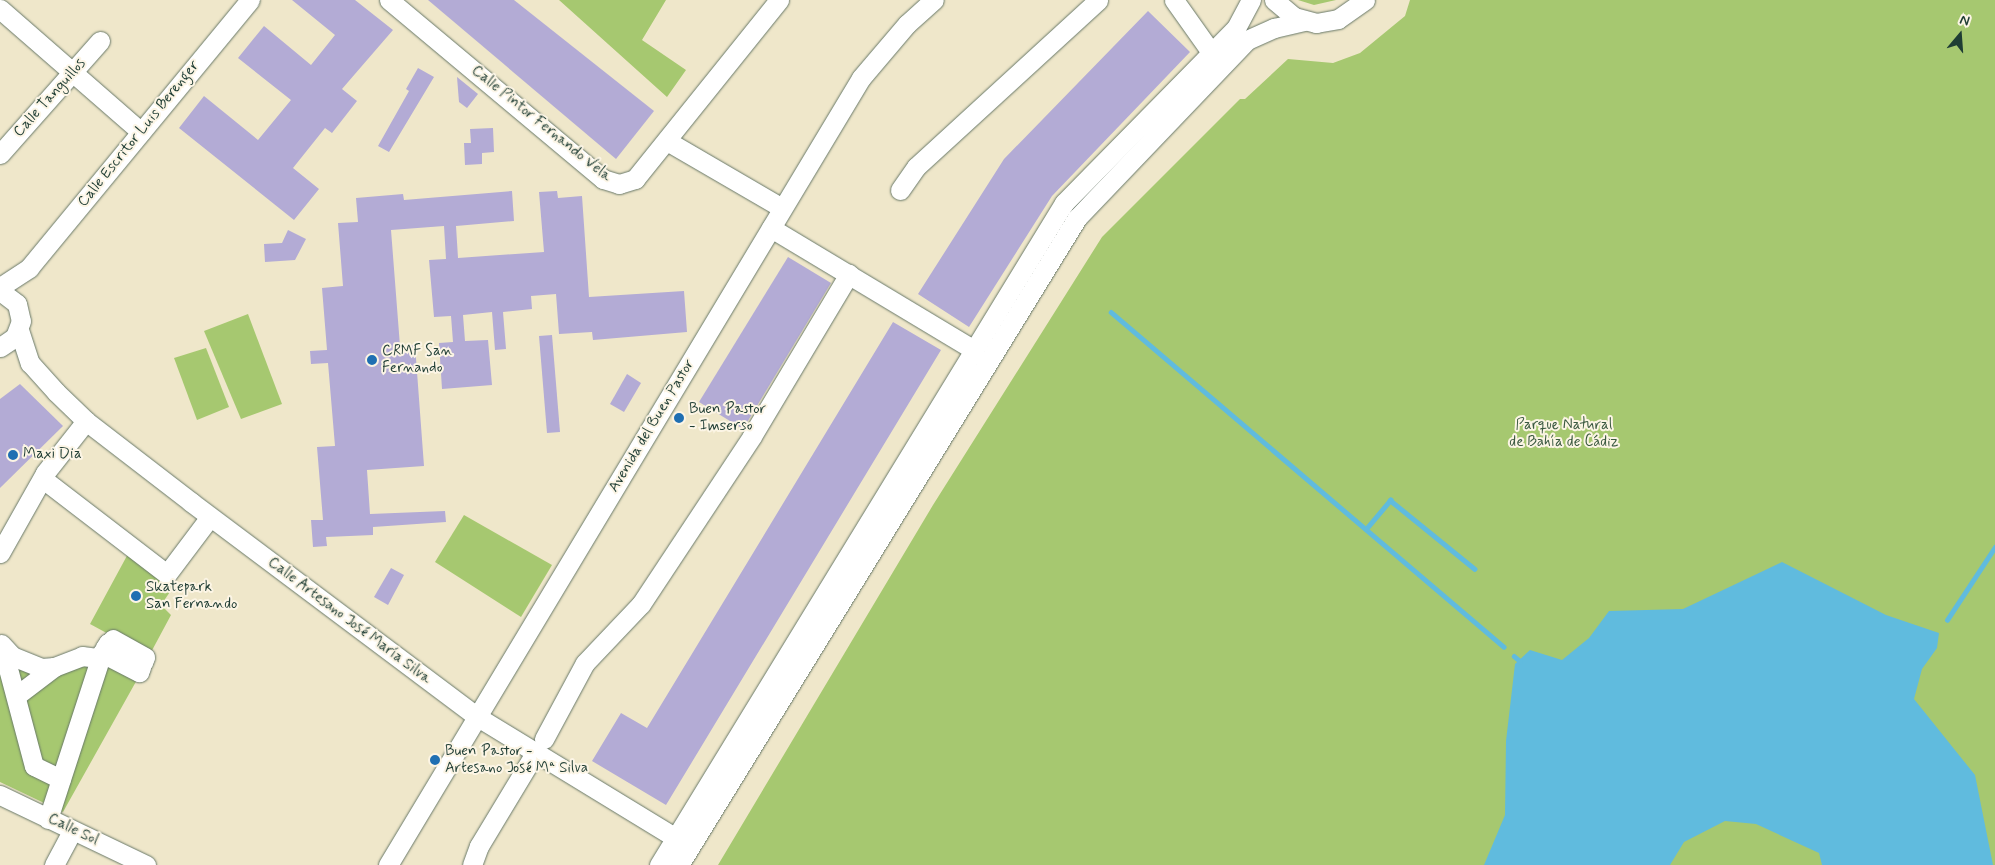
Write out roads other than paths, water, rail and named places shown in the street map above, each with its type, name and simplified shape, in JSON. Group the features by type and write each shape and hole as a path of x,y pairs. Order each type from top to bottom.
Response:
{"street":[{"name":"Calle Escritor Luis Berenger","path":"29,268 250,0"},
{"name":"Calle Pintor Fernando Vela","path":"389,0 610,183 619,184 635,179 779,0"},
{"name":"Avenida del Buen Pastor","path":"388,865 861,78 908,24 934,0"},
{"path":"900,190 916,167 1098,0"},
{"path":"1174,0 1211,52"},
{"path":"679,865 683,842 974,350 1064,203 1236,28 1251,0"},
{"path":"1274,0 1284,11 1305,21"},
{"path":"659,865 683,842 1077,218 1248,40 1274,28 1305,21 1338,19 1364,0"},
{"path":"0,9 141,132"},
{"name":"Calle Tanguillos","path":"0,154 100,41"},
{"path":"667,141 782,208"},
{"path":"771,228 974,350"},
{"path":"29,268 17,304 0,289 29,268"},
{"path":"472,865 479,846 540,746 586,663 641,604 747,444 848,274"},
{"name":"Calle Artesano José María Silva","path":"17,304 21,312 19,330 30,363"},
{"path":"0,347 8,343 19,330"},
{"name":"Calle Artesano José María Silva","path":"0,347 30,363 86,421 210,517 476,716 540,746 683,842"},
{"path":"0,553 5,528 86,421"},
{"path":"43,479 167,574 210,517"},
{"path":"48,819 99,658 102,653 139,672 141,667 106,648 108,643 142,662 145,657 113,639"},
{"path":"1,645 30,665 54,667"},
{"path":"1,645 34,766 61,779"},
{"path":"16,696 54,667 82,656 99,658"},
{"name":"Calle Sol","path":"0,795 146,865"},
{"path":"54,865 72,831"}],"water":[{"path":"1782,562 1886,615 1939,633 1937,648 1922,669 1914,699 1975,775 1993,865 1822,865 1819,853 1756,824 1725,821 1684,842 1670,865 1484,865 1505,815 1506,741 1515,664 1530,650 1562,660 1589,638 1609,611 1683,609"}],"waterway":[{"path":"1111,312 1504,647"},
{"path":"1366,529 1390,500 1475,569"},
{"path":"1947,620 1995,547"},
{"path":"1514,656 1520,661"}],"place":[{"name":"CRMF San Fernando","path":"372,360"},
{"name":"Buen Pastor - Imserso","path":"679,418"},
{"name":"Maxi Dia","path":"13,455"},
{"name":"Skatepark San Fernando","path":"136,596"},
{"name":"Buen Pastor - Artesano José Mª Silva","path":"435,760"}],"park label":[{"name":"Parque Natural de Bahía de Cádiz","path":"1564,434"}]}
